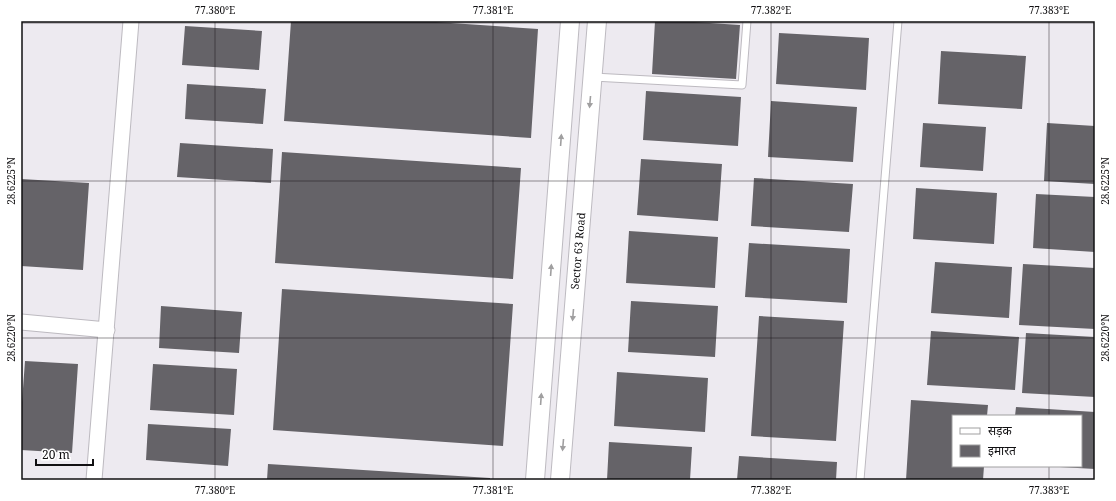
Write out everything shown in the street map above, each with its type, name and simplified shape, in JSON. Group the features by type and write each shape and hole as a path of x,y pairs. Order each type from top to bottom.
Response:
{"street":[{"path":"94,480 131,21"},
{"path":"535,480 570,21"},
{"name":"Sector 63 Road","path":"560,480 597,21"},
{"path":"21,322 106,330"}],"lane":[{"path":"592,77 742,85 747,21"},
{"path":"860,480 898,21"}],"building":[{"path":"291,21 421,21 538,29 531,138 284,121"},
{"path":"655,21 740,25 736,79 652,74"},
{"path":"185,26 262,31 259,70 182,65"},
{"path":"779,33 869,38 866,90 776,84"},
{"path":"941,51 1026,56 1022,109 938,104"},
{"path":"187,84 266,89 263,124 185,119"},
{"path":"646,91 741,97 738,146 643,140"},
{"path":"771,101 857,107 853,162 768,157"},
{"path":"923,123 986,127 983,171 920,167"},
{"path":"1047,123 1095,126 1095,184 1044,181"},
{"path":"180,143 273,149 271,183 177,177"},
{"path":"282,152 521,168 513,279 275,263"},
{"path":"641,159 722,164 718,221 637,215"},
{"path":"754,178 853,184 849,232 751,226"},
{"path":"21,179 89,183 83,270 21,266"},
{"path":"916,188 997,193 994,244 913,239"},
{"path":"1036,194 1095,197 1095,252 1033,248"},
{"path":"629,231 718,237 715,288 626,283"},
{"path":"749,243 850,249 847,303 745,297"},
{"path":"935,262 1012,267 1009,318 931,313"},
{"path":"1023,264 1095,268 1095,329 1019,325"},
{"path":"282,289 513,304 503,446 273,430"},
{"path":"631,301 718,306 715,357 628,352"},
{"path":"161,306 242,312 239,353 159,348"},
{"path":"759,316 844,321 836,441 751,436"},
{"path":"931,331 1019,337 1015,390 927,385"},
{"path":"1026,333 1095,337 1095,397 1022,393"},
{"path":"25,361 78,364 72,453 21,450 21,416"},
{"path":"153,364 237,369 234,415 150,410"},
{"path":"617,372 708,378 705,432 614,426"},
{"path":"911,400 988,405 987,415 952,415 952,467 984,467 983,480 906,480"},
{"path":"1016,407 1095,412 1095,469 1060,467 1082,467 1082,415 1015,415"},
{"path":"148,424 231,429 228,466 146,460"},
{"path":"609,442 692,447 690,480 607,480"},
{"path":"739,456 837,462 836,480 737,480"},
{"path":"268,464 490,478 490,480 267,480"}]}
